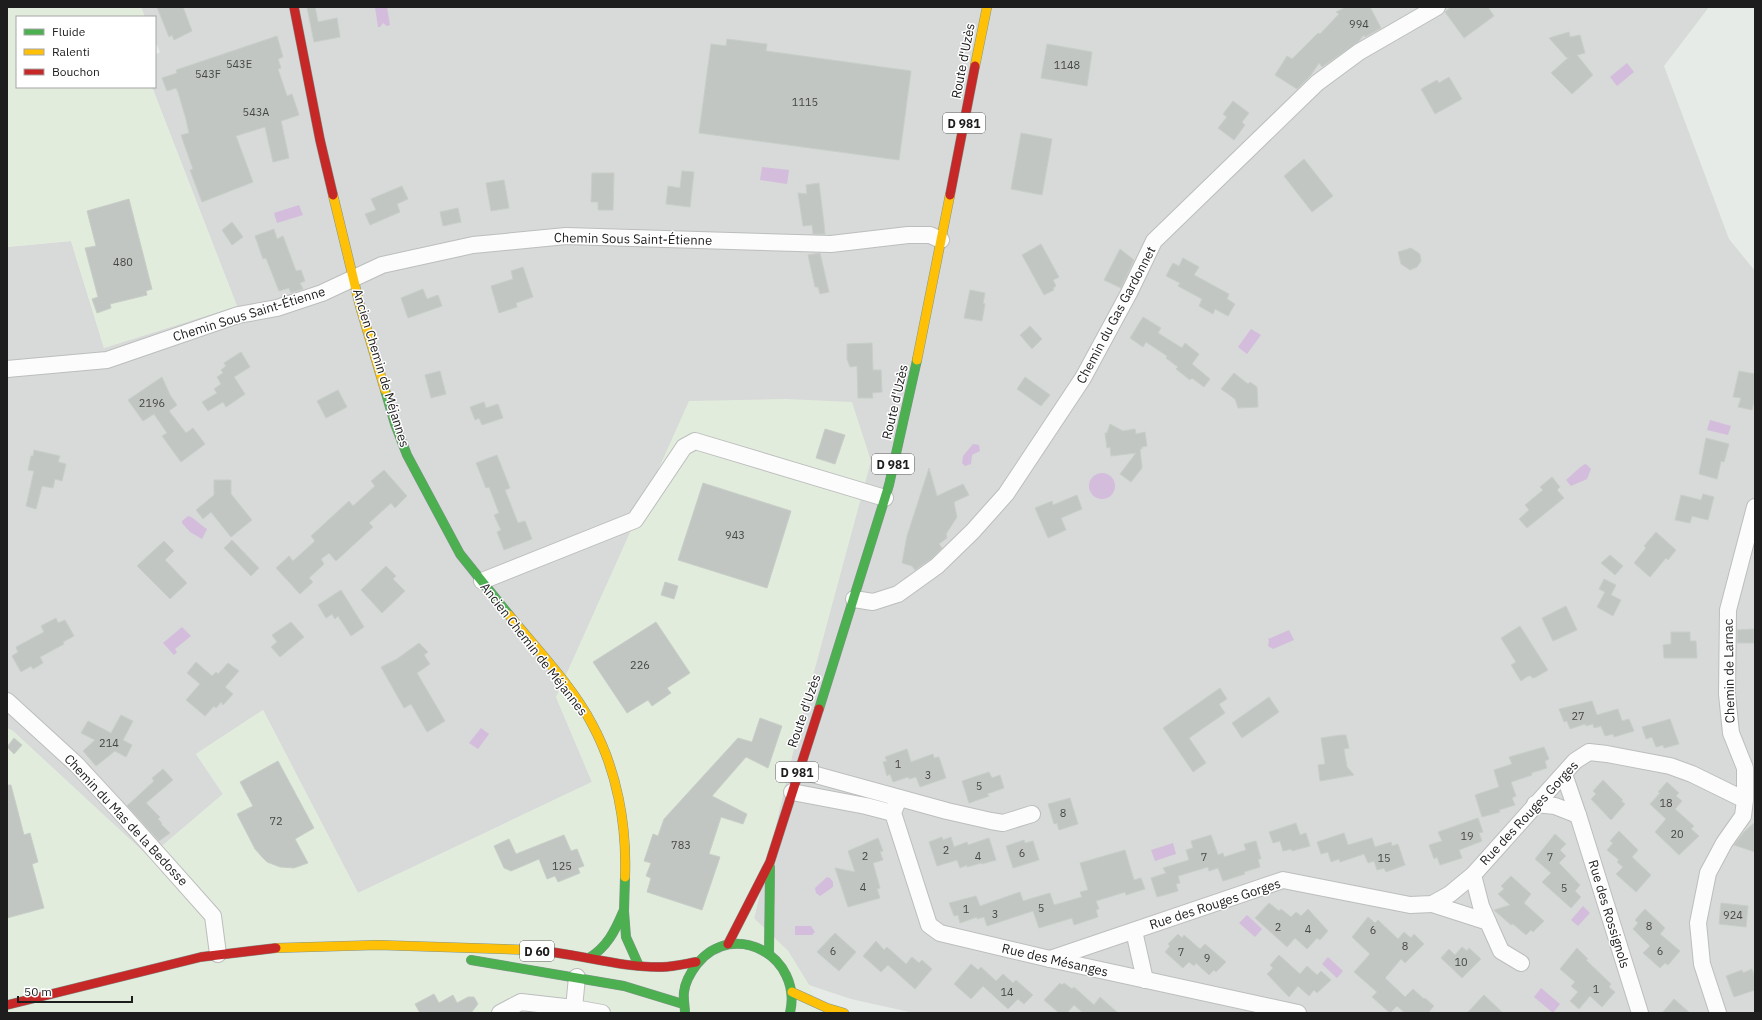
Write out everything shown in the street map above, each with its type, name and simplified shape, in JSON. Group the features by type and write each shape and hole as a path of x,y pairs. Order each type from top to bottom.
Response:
{"main road":[{"name":"Ancien Chemin de Méjannes","path":"294,7 320,140 360,306 395,424 407,455 460,554 569,689 592,723 609,762 618,792 626,847 624,911 626,937 638,966"},
{"name":"Route d'Uzès","path":"728,944 770,862 798,770 854,599 884,498 919,352 987,7"},
{"name":"Route d'Uzès","path":"769,954 770,862"},
{"name":"Ancien Chemin de Méjannes","path":"589,958 596,954 610,940 624,911"},
{"path":"684,1009 683,989 688,975 696,962 710,950 728,944 742,943 757,947 769,954 780,964 788,978 792,992 792,1007 790,1013"},
{"name":"D 60","path":"378,945 624,986 684,1009"},
{"name":"D 60","path":"7,1005 201,957 288,946 378,945 548,951 638,966 663,967 696,962"},
{"path":"792,992 844,1013"}],"street":[{"name":"Chemin du Gas Gardonnet","path":"854,599 873,602 898,594 937,566 973,531 1006,494 1083,378 1129,293 1154,241 1317,83 1359,52 1437,7"},
{"name":"Chemin Sous Saint-Étienne","path":"7,369 107,360 238,315 277,308 322,293 382,265 473,245 566,236 831,244 908,235 930,235 941,240"},
{"path":"482,581 635,520 684,447 695,441 884,498"},
{"name":"Chemin de Larnac","path":"1718,1013 1702,964 1698,923 1708,872 1724,843 1743,816 1746,800 1745,768 1731,733 1730,726 1727,694 1728,610 1755,507"},
{"name":"Chemin du Mas de la Bedosse","path":"7,701 77,765 213,916 218,954"},
{"name":"Rue des Rouges Gorges","path":"1432,904 1450,894 1472,875 1575,761 1589,752 1670,766 1692,774 1746,800"},
{"path":"798,770 947,811 1003,823 1032,814"},
{"name":"Rue des Rossignols","path":"1564,774 1640,1013"},
{"path":"792,792 866,806 893,813 899,798"},
{"path":"1535,804 1555,806 1578,815"},
{"name":"Rue des Mésanges","path":"893,813 928,925 940,933 1050,959 1298,1013"},
{"name":"Rue des Rouges Gorges","path":"1472,875 1481,906 1501,951 1521,963"},
{"name":"Rue des Rouges Gorges","path":"1050,959 1283,880 1410,905 1432,904 1488,922"},
{"path":"1134,930 1145,980"},
{"path":"574,1008 577,977"},
{"path":"500,1013 521,1002 602,1013"}],"shaded area":[{"path":"7,7 141,7 145,16 16,16 16,88 152,88 237,306 104,348 71,241 7,247"},
{"path":"141,7 1709,7 1664,66 1729,239 1755,271 1755,1013 914,1013 851,999 809,985 788,951 754,919 798,731 556,697 592,782 358,893 263,710 196,754 223,794 149,857 13,731 7,728 7,247 71,241 104,348 237,306 152,88 156,88 156,54 160,52 156,43 156,16 145,16"},
{"path":"375,7 387,7 390,25 387,26 383,23 380,27 378,27"},
{"path":"1627,63 1634,72 1617,86 1610,77"},
{"path":"762,167 789,170 787,184 760,180"},
{"path":"299,205 303,215 277,223 274,213"},
{"path":"1251,329 1261,335 1247,354 1238,347"},
{"path":"786,399 852,402 871,461 798,731 754,918 788,951 809,985 822,1013 7,1013 7,728 13,731 149,857 223,794 196,754 263,710 358,893 592,782 556,697 689,401"},
{"path":"1710,420 1731,426 1728,435 1707,430"},
{"path":"973,444 979,445 980,451 972,455 971,464 965,466 962,463 963,456"},
{"path":"1586,464 1591,469 1587,479 1571,486 1566,480 1579,468"},
{"path":"1102,473 1111,477 1115,486 1111,495 1102,499 1093,495 1089,486 1093,477"},
{"path":"188,516 207,529 202,539 190,532 182,523 182,521"},
{"path":"182,627 191,636 175,649 177,652 174,655 163,643"},
{"path":"1289,630 1294,640 1273,649 1268,646 1268,639"},
{"path":"481,728 489,734 478,749 469,743"},
{"path":"1173,843 1176,854 1155,861 1151,850"},
{"path":"827,877 833,882 833,887 820,896 816,893 815,888"},
{"path":"1583,906 1590,913 1578,926 1571,920"},
{"path":"1247,915 1262,929 1255,937 1239,923"},
{"path":"795,926 811,926 815,932 812,935 795,935"},
{"path":"1328,957 1343,971 1337,978 1322,964"},
{"path":"1541,988 1560,1004 1553,1013 1534,997"}],"building":[{"path":"157,7 183,7 192,31 174,40 172,35 169,37"},
{"path":"307,7 315,7 318,22 337,18 340,37 314,42"},
{"path":"1346,7 1370,7 1381,28 1365,37 1364,35 1358,42 1322,67 1319,63 1311,75 1297,89 1275,75 1287,56 1292,59 1318,33 1320,34 1339,14 1336,12"},
{"path":"1451,7 1488,7 1494,16 1464,38 1445,12"},
{"path":"1569,32 1570,37 1580,35 1585,53 1577,55 1593,75 1572,94 1551,73 1569,57 1567,58 1549,38"},
{"path":"277,36 283,57 278,59 281,68 278,69 287,96 292,94 299,115 281,121 289,158 273,162 265,127 236,136 253,182 202,202 190,170 193,169 181,135 189,133 178,92 176,88 167,91 162,78 177,73 176,70"},
{"path":"727,39 767,44 766,51 911,71 899,160 699,133 711,44 726,46"},
{"path":"1047,44 1092,52 1087,86 1041,78"},
{"path":"1449,77 1462,99 1435,114 1421,89 1437,80 1439,83"},
{"path":"1233,101 1249,113 1242,122 1245,125 1234,140 1218,128 1227,117 1223,114"},
{"path":"1021,133 1052,139 1042,195 1011,189"},
{"path":"1304,159 1333,196 1312,212 1284,176"},
{"path":"682,171 694,172 690,207 666,204 668,186 680,188"},
{"path":"592,173 614,173 613,210 598,210 598,202 591,202"},
{"path":"504,180 509,208 491,211 486,183"},
{"path":"819,183 825,234 813,234 812,225 803,226 798,193 807,194 806,185"},
{"path":"402,186 408,199 397,204 400,212 370,225 365,214 376,210 371,199"},
{"path":"129,199 152,289 146,291 147,295 110,304 111,308 97,313 92,299 98,297 85,248 96,246 87,211"},
{"path":"458,208 461,222 443,226 440,212"},
{"path":"232,222 243,237 232,245 222,230"},
{"path":"274,229 277,239 283,236 296,271 301,270 305,281 300,283 303,289 291,293 289,288 279,291 266,258 263,259 255,236"},
{"path":"1041,244 1059,277 1053,280 1056,286 1053,288 1054,290 1044,295 1022,255"},
{"path":"1411,248 1420,254 1421,261 1417,267 1410,270 1401,264 1398,252"},
{"path":"1120,249 1134,260 1121,288 1104,280"},
{"path":"820,253 829,292 820,294 818,287 815,287 808,255"},
{"path":"1183,258 1199,267 1194,275 1229,294 1227,299 1235,304 1228,316 1215,309 1213,314 1199,306 1202,299 1178,286 1180,283 1166,276 1173,263 1179,266"},
{"path":"523,267 533,297 516,303 517,307 499,313 491,286 513,279 511,271"},
{"path":"423,289 427,299 438,295 442,306 408,318 401,298"},
{"path":"970,290 985,293 982,321 964,318"},
{"path":"1143,317 1161,328 1158,333 1182,348 1185,343 1199,354 1192,364 1210,379 1204,387 1192,378 1190,380 1176,369 1178,367 1166,358 1167,356 1146,342 1143,347 1130,338"},
{"path":"1030,326 1042,339 1032,349 1020,335"},
{"path":"872,343 873,370 881,370 882,392 872,393 873,398 858,398 857,366 850,367 847,359 847,344"},
{"path":"241,352 250,367 234,377 245,394 226,407 223,402 208,411 202,402 217,393 214,389 221,384 217,377 223,373 221,370 226,366 224,363"},
{"path":"440,371 446,394 431,398 425,375"},
{"path":"1739,371 1755,374 1755,397 1752,410 1738,407 1741,398 1733,397"},
{"path":"1234,373 1248,384 1250,382 1257,387 1258,407 1238,408 1235,399 1221,389"},
{"path":"162,377 170,395 177,405 169,411 186,433 193,428 205,444 181,462 162,436 167,433 154,414 143,421 128,400"},
{"path":"1025,377 1050,395 1041,406 1017,389"},
{"path":"338,390 347,407 326,418 317,401"},
{"path":"484,402 486,408 498,404 503,418 482,425 479,418 475,420 470,407"},
{"path":"1110,424 1123,431 1135,429 1136,434 1145,432 1147,446 1140,449 1142,468 1131,482 1120,474 1136,453 1111,456 1110,447 1107,448 1105,433 1107,433"},
{"path":"825,429 845,435 835,464 816,458"},
{"path":"1706,438 1729,444 1724,462 1721,461 1717,479 1699,474"},
{"path":"34,450 60,456 58,462 66,464 62,481 55,479 53,488 42,486 36,509 26,506 34,471 28,470"},
{"path":"497,455 510,488 505,490 518,523 525,521 532,539 504,550 497,532 501,530 494,515 499,513 489,487 486,488 476,463"},
{"path":"929,468 937,496 963,484 969,495 954,502 957,517 946,534 947,538 939,544 942,548 931,559 915,570 912,566 902,563 907,536"},
{"path":"384,470 407,496 395,508 391,503 369,523 373,527 336,561 329,553 321,559 324,564 309,578 313,582 300,594 276,568 289,556 293,561 315,541 311,536 349,501 353,506 375,486 371,481"},
{"path":"1552,477 1560,487 1557,490 1564,498 1527,528 1519,519 1529,510 1525,505 1543,490 1540,487"},
{"path":"214,480 231,480 231,494 252,520 231,537 211,512 203,519 196,510 214,495"},
{"path":"703,483 791,511 767,588 678,560"},
{"path":"1703,494 1714,497 1708,520 1692,516 1690,523 1675,520 1681,495 1701,500"},
{"path":"1077,495 1082,509 1061,518 1066,530 1048,538 1035,508 1052,501 1053,505"},
{"path":"1656,532 1676,550 1668,560 1666,558 1650,577 1634,563 1646,548 1644,546"},
{"path":"232,540 259,568 251,576 224,548"},
{"path":"164,541 174,551 165,560 187,583 170,599 137,566"},
{"path":"1610,555 1623,566 1615,575 1601,563"},
{"path":"386,566 396,576 393,579 405,591 382,613 361,590"},
{"path":"1604,579 1616,585 1611,595 1621,600 1613,616 1597,607 1605,592 1599,589"},
{"path":"665,582 678,586 674,599 661,595"},
{"path":"341,590 364,627 351,636 338,616 335,619 332,614 326,618 318,605"},
{"path":"1566,606 1577,630 1553,641 1542,618"},
{"path":"56,618 58,623 65,620 74,636 63,642 64,644 40,657 43,663 33,669 31,666 21,672 12,656 18,652 16,647 44,632 41,626"},
{"path":"291,622 304,637 280,657 271,647 277,642 272,635"},
{"path":"656,622 690,673 667,688 671,693 652,706 648,700 627,713 593,662"},
{"path":"1520,626 1548,670 1536,677 1532,678 1531,676 1528,676 1521,681 1511,665 1516,662 1501,638"},
{"path":"1754,629 1754,643 1737,643 1737,630"},
{"path":"1671,632 1690,632 1690,641 1696,641 1697,658 1664,658 1663,645 1671,644"},
{"path":"419,643 428,652 424,655 430,664 417,673 445,721 427,732 411,704 404,708 381,667 397,659"},
{"path":"196,662 212,676 216,672 218,674 228,663 239,671 225,687 233,694 223,705 221,702 216,708 214,706 205,716 186,700 200,684 187,673"},
{"path":"1220,688 1227,699 1219,704 1225,713 1189,738 1206,763 1193,772 1163,728"},
{"path":"1269,697 1279,712 1242,738 1232,723"},
{"path":"1592,701 1597,715 1618,709 1622,721 1629,719 1634,731 1614,737 1613,734 1605,736 1601,726 1594,728 1593,724 1586,726 1585,724 1570,729 1567,721 1564,722 1559,709"},
{"path":"121,715 133,721 123,740 132,745 126,757 115,751 96,766 83,751 95,740 81,733 88,721 111,733"},
{"path":"760,718 782,726 768,768 746,757 712,796 747,814 743,824 721,817 709,854 720,857 702,910 647,892 651,878 646,876 651,863 644,861 653,834 658,836 664,819 738,738 752,742"},
{"path":"1670,719 1679,744 1664,748 1663,745 1656,747 1652,737 1646,739 1642,727"},
{"path":"1346,735 1349,748 1344,749 1347,767 1354,775 1320,781 1318,765 1325,764 1321,738"},
{"path":"14,738 22,745 14,754 7,747"},
{"path":"1544,747 1549,759 1545,761 1547,768 1511,782 1516,796 1512,798 1515,805 1499,810 1500,812 1482,817 1475,795 1499,787 1494,770 1512,764 1509,757"},
{"path":"907,749 911,762 933,754 934,758 939,757 946,778 920,787 916,777 909,779 908,777 893,782 890,774 887,776 883,762 887,761 885,757"},
{"path":"278,761 314,828 295,839 308,863 294,868 280,867 267,862 255,849 237,814 253,806 240,782"},
{"path":"163,769 173,780 146,803 160,817 158,819 162,823 161,824 170,833 159,841 127,806 154,781 152,778"},
{"path":"989,772 992,778 1000,775 1004,788 987,794 989,796 969,803 962,781"},
{"path":"1603,780 1623,800 1621,801 1625,804 1611,820 1591,799 1596,794 1593,791"},
{"path":"1667,782 1679,793 1676,796 1682,801 1675,809 1694,826 1691,829 1699,836 1679,855 1655,832 1666,819 1650,804"},
{"path":"7,785 11,785 24,835 30,833 38,862 32,864 44,908 7,918"},
{"path":"1070,798 1078,824 1059,830 1057,823 1054,824 1048,804"},
{"path":"1478,818 1483,832 1479,833 1482,841 1459,850 1462,858 1440,865 1437,857 1434,859 1429,845 1442,841 1438,832"},
{"path":"1755,822 1755,852 1734,845 1744,832"},
{"path":"1296,823 1300,835 1306,833 1310,846 1292,851 1291,849 1283,851 1280,841 1273,843 1269,832"},
{"path":"1619,831 1638,850 1632,857 1651,875 1636,892 1616,874 1623,867 1617,862 1619,860 1607,850 1613,843 1610,841"},
{"path":"1344,833 1348,845 1372,838 1375,847 1391,842 1392,846 1398,844 1405,865 1386,872 1384,868 1377,870 1374,861 1368,863 1364,854 1340,862 1339,859 1331,862 1328,852 1321,854 1317,842"},
{"path":"1555,834 1566,844 1560,850 1566,856 1559,863 1580,885 1575,891 1581,897 1571,908 1542,882 1551,873 1535,859"},
{"path":"564,835 571,851 577,849 584,866 578,868 580,873 558,882 555,876 547,879 539,859 511,871 504,868 494,846 509,839 516,854"},
{"path":"1211,835 1218,855 1223,853 1224,857 1246,850 1244,844 1256,841 1261,859 1258,859 1260,867 1244,872 1245,874 1223,881 1218,868 1209,871 1208,867 1178,876 1180,883 1176,884 1178,891 1157,897 1151,878 1166,873 1163,868 1189,860 1186,850 1193,848 1191,841"},
{"path":"942,837 943,840 951,837 954,847 967,842 968,845 989,838 996,860 967,867 967,865 960,868 957,860 937,866 929,842"},
{"path":"878,838 883,851 880,852 883,860 873,863 880,888 877,889 880,898 848,907 835,868 855,872 848,851"},
{"path":"1024,840 1025,843 1033,841 1039,860 1013,868 1006,846"},
{"path":"1125,850 1134,880 1141,878 1145,889 1126,895 1125,892 1096,901 1099,909 1096,910 1098,917 1074,925 1072,918 1039,928 1033,911 987,926 984,917 977,919 977,917 960,923 958,915 954,916 949,903 976,896 980,906 1020,892 1023,901 1050,893 1054,905 1082,897 1080,892 1088,890 1080,863"},
{"path":"1511,876 1531,894 1524,903 1544,921 1533,932 1531,930 1526,935 1513,924 1511,925 1494,910 1510,905 1498,894 1504,889 1501,886"},
{"path":"1269,903 1279,911 1281,909 1291,917 1296,912 1301,916 1308,909 1328,931 1320,940 1317,938 1307,949 1295,938 1287,947 1255,918"},
{"path":"1721,903 1748,906 1746,927 1719,924"},
{"path":"1645,909 1665,928 1660,934 1680,951 1668,965 1665,963 1660,968 1643,953 1650,946 1633,929 1638,923 1635,920"},
{"path":"1368,917 1375,923 1378,920 1398,939 1404,932 1411,938 1414,934 1424,944 1405,963 1401,959 1385,978 1405,997 1413,989 1424,999 1425,998 1434,1006 1428,1013 1405,1013 1397,1006 1390,1013 1372,997 1377,992 1354,972 1370,954 1352,937"},
{"path":"835,933 856,952 839,971 817,952"},
{"path":"1178,934 1182,938 1184,935 1200,949 1205,944 1226,962 1216,972 1214,970 1209,975 1196,963 1194,966 1189,962 1183,968 1165,952 1170,946 1168,944"},
{"path":"876,941 884,950 887,947 906,964 912,957 919,963 922,960 932,969 915,989 888,965 881,972 863,956"},
{"path":"1462,947 1467,951 1469,948 1481,959 1462,978 1441,958 1449,949 1455,955"},
{"path":"1577,948 1588,959 1586,960 1611,984 1609,987 1615,992 1602,1007 1590,996 1579,1009 1570,1001 1578,992 1571,986 1575,982 1560,969"},
{"path":"1279,955 1300,974 1307,966 1317,975 1321,971 1331,980 1317,993 1314,990 1309,996 1298,986 1289,997 1267,974 1273,968 1270,965"},
{"path":"971,964 978,970 981,967 996,981 1003,974 1013,983 1016,980 1033,995 1024,1004 1018,999 1008,1009 983,986 971,999 954,984"},
{"path":"1752,969 1755,978 1755,990 1734,997 1726,976 1742,970 1743,973"},
{"path":"1060,983 1062,985 1064,983 1072,989 1074,987 1094,1005 1100,997 1118,1013 1083,1013 1074,1005 1067,1013 1059,1013 1044,1000"},
{"path":"434,994 439,1003 453,995 457,1003 468,997 474,997 478,1004 471,1013 420,1013 415,1004"},
{"path":"1484,995 1503,1013 1467,1013"},
{"path":"1674,999 1690,1013 1662,1013"}],"traffic: fast":[{"path":"819,709 889,485 917,360"},
{"path":"385,390 395,424 407,455 460,554 509,615"},
{"path":"769,954 770,867"},
{"path":"625,877 624,911 626,937 639,966"},
{"path":"589,958 606,944 617,926 623,912"},
{"path":"685,1013 685,988 693,970 697,964 712,951 729,944 746,945 762,950 776,961 786,975 791,993 790,1013"},
{"path":"471,960 624,986 683,1004"}],"traffic: slow":[{"path":"975,66 987,7"},
{"path":"333,195 360,306 385,390"},
{"path":"917,360 950,195"},
{"path":"509,615 575,696 601,742 619,798 624,838 625,877"},
{"path":"276,948 378,945 530,950"},
{"path":"792,992 827,1008 844,1013"}],"traffic: jam":[{"path":"294,7 320,140 333,195"},
{"path":"950,195 975,66"},
{"path":"728,944 770,862 819,709"},
{"path":"7,1005 201,957 276,948"},
{"path":"530,950 546,951 612,963 646,967 662,967 696,962"}]}
